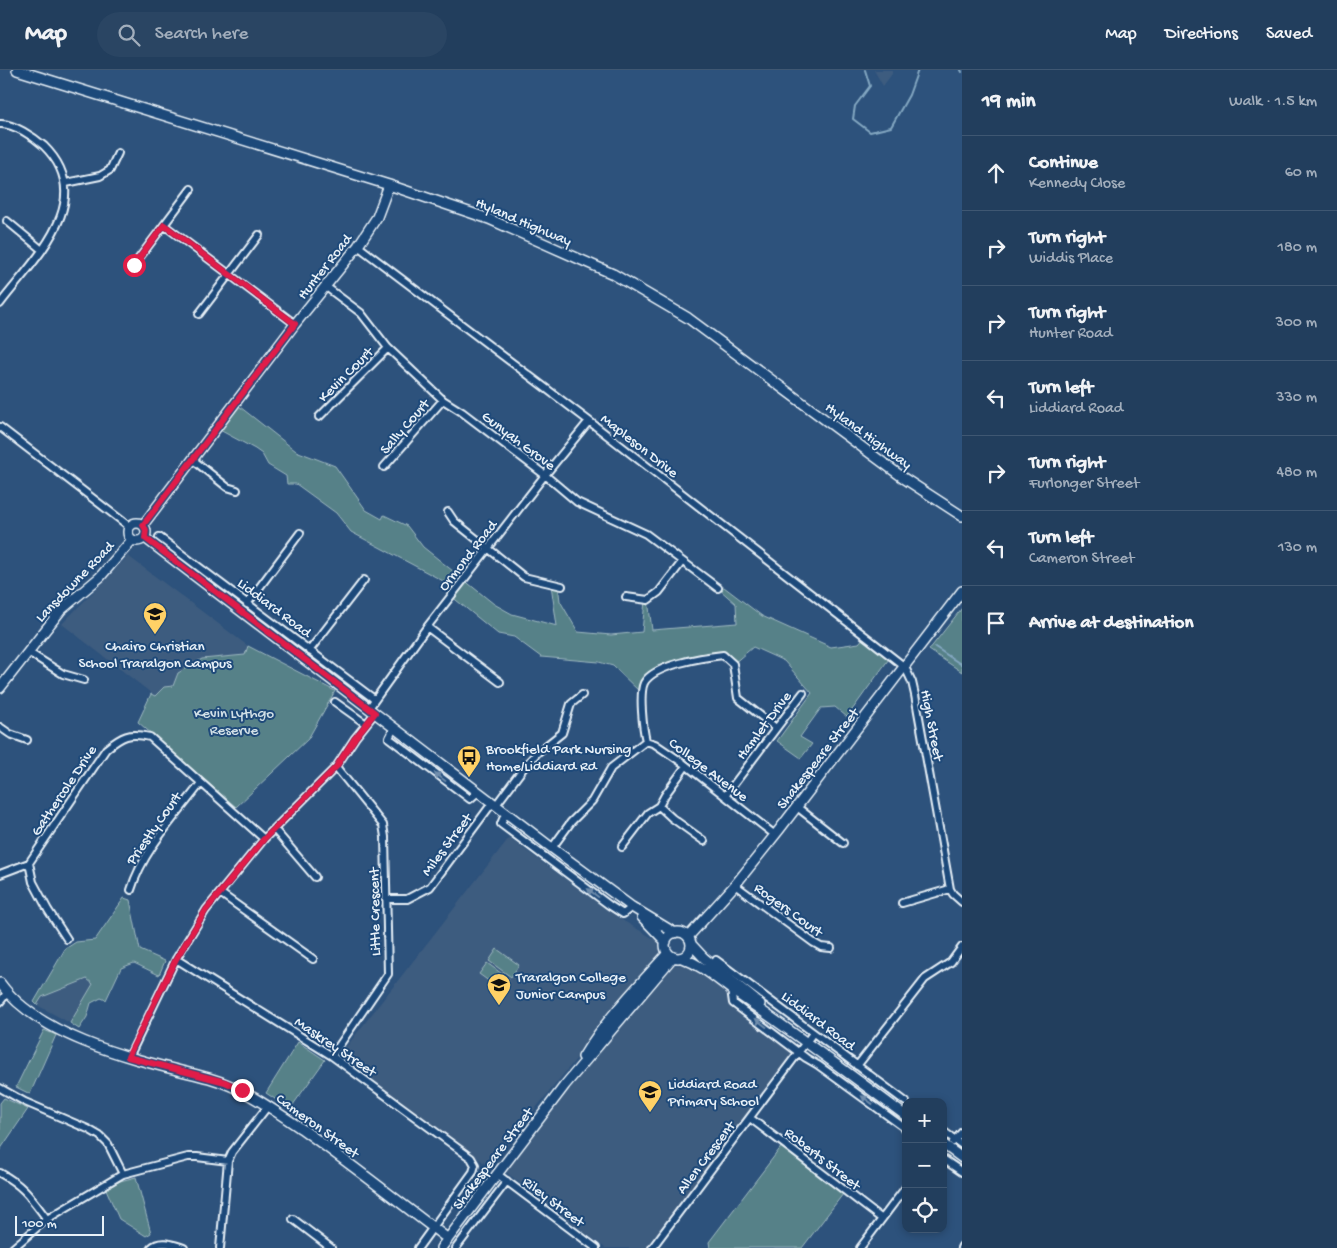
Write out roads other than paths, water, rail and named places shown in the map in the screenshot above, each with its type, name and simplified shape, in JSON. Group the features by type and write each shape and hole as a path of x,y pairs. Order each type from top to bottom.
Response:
{"street":[{"name":"Hyland Highway","path":"17,70 389,185 490,219 613,274 688,318 905,479 962,516"},
{"path":"0,124 16,127 42,144 52,155 66,183 63,215 56,230 0,304"},
{"path":"66,183 100,176 110,170 118,153"},
{"name":"Hunter Road","path":"143,525 295,324 358,246 377,217 389,185"},
{"path":"134,265 191,189"},
{"path":"7,221 42,250"},
{"path":"164,225 295,324"},
{"path":"199,314 260,235"},
{"name":"Mapleson Drive","path":"358,246 589,421 905,667"},
{"name":"Gunyah Grove","path":"325,286 361,313 388,348 443,400 462,412 545,475 577,502 646,534 718,588"},
{"name":"Kevin Court","path":"319,417 388,348"},
{"name":"Sally Court","path":"384,468 443,400"},
{"name":"Ormond Road","path":"128,1057 176,959 206,910 264,839 336,767 366,724 374,699 427,627 589,421"},
{"path":"0,427 130,527"},
{"path":"192,459 227,487 237,490"},
{"path":"448,512 454,521 524,577 562,586"},
{"path":"138,523 143,525 146,530 145,538 137,542 132,540 128,532 130,527 138,523"},
{"path":"247,604 300,533"},
{"name":"Liddiard Road","path":"159,537 374,699"},
{"name":"Liddiard Road","path":"145,538 552,848 632,907 675,933"},
{"name":"Lansdowne Road","path":"0,688 62,610 100,577 132,540"},
{"path":"626,597 648,600 659,592 682,562"},
{"path":"310,651 364,580"},
{"name":"Shakespeare Street","path":"690,941 797,807 962,591"},
{"path":"427,627 500,682"},
{"path":"28,652 63,674 84,680"},
{"path":"646,741 642,714 644,682 655,673 673,664 723,655 733,664 738,698 776,728"},
{"name":"High Street","path":"905,667 915,694 950,889"},
{"name":"Hamlet Drive","path":"725,796 803,693"},
{"name":"Miles Street","path":"386,900 407,900 430,887 525,766 538,752 562,733 571,704 582,695"},
{"path":"335,702 366,724"},
{"path":"0,727 10,734 27,740"},
{"name":"Gathercole Drive","path":"30,863 106,749 118,739 134,733 150,737 264,839"},
{"name":"College Avenue","path":"552,848 571,822 592,801 611,768 646,741 655,744 686,766 775,835"},
{"path":"622,848 648,813 660,806 665,795 686,766"},
{"name":"Little Crescent","path":"332,1056 388,974 385,837 383,825 336,767"},
{"name":"Priestly Court","path":"131,890 136,874 158,840 201,783"},
{"path":"660,806 672,818 704,841"},
{"path":"797,807 843,843"},
{"name":"Liddiard Road","path":"506,812 501,824 524,842 622,914 632,907"},
{"path":"274,829 314,877"},
{"path":"0,874 30,863 33,882 67,939"},
{"name":"Rogers Court","path":"735,885 814,943 821,947 831,948"},
{"path":"902,903 950,889 962,902"},
{"path":"220,893 312,959"},
{"name":"Liddiard Road","path":"632,907 666,942"},
{"path":"675,933 683,934 690,941 689,953 674,956 666,942 675,933"},
{"name":"Liddiard Road","path":"690,941 704,958 750,994 777,1020"},
{"path":"857,1066 925,979 951,962 962,947"},
{"name":"Shakespeare Street","path":"441,1248 565,1084 603,1029 674,956"},
{"name":"Liddiard Road","path":"674,956 695,963 706,970 902,1113"},
{"name":"Maskrey Street","path":"176,959 332,1056 471,1158 475,1165 473,1172 433,1228"},
{"name":"Liddiard Road","path":"716,960 902,1099"},
{"name":"Cameron Street","path":"0,983 7,993 43,1022 113,1053 225,1082 242,1090 332,1151 448,1239"},
{"name":"Liddiard Road","path":"731,990 733,1002 902,1126"},
{"path":"0,1002 7,993"},
{"name":"Allen Crescent","path":"652,1248 813,1033"},
{"path":"0,1088 9,1094 100,1136 108,1144 123,1174"},
{"path":"220,1248 228,1161 232,1152 268,1106"},
{"name":"Roberts Street","path":"750,1118 882,1219"},
{"path":"947,1145 962,1132"},
{"path":"947,1134 962,1145"},
{"path":"947,1147 962,1158"},
{"path":"12,1248 48,1219 123,1174 188,1157 228,1161"},
{"path":"947,1162 962,1172"},
{"path":"0,1173 15,1181 24,1189 48,1219"},
{"name":"Riley Street","path":"497,1174 596,1248"},
{"name":"Shakespeare Street","path":"456,1248 507,1181"},
{"path":"860,1248 905,1188"},
{"path":"293,1219 331,1248"},
{"path":"418,1248 433,1228"},
{"path":"151,1248 154,1244 162,1243 184,1248"}],"waterway":[{"path":"865,70 870,86 855,106 853,119 870,132 891,127 909,95 918,70"},
{"path":"935,647 962,665"}],"place":[{"name":"Chairo Christian School Traralgon Campus","path":"155,635"},
{"name":"Brookfield Park Nursing Home/Liddiard Rd","path":"469,778"},
{"name":"Traralgon College Junior Campus","path":"499,1006"},
{"name":"Liddiard Road Primary School","path":"650,1113"}],"park label":[{"name":"Kevin Lythgo Reserve","path":"234,720"}]}
